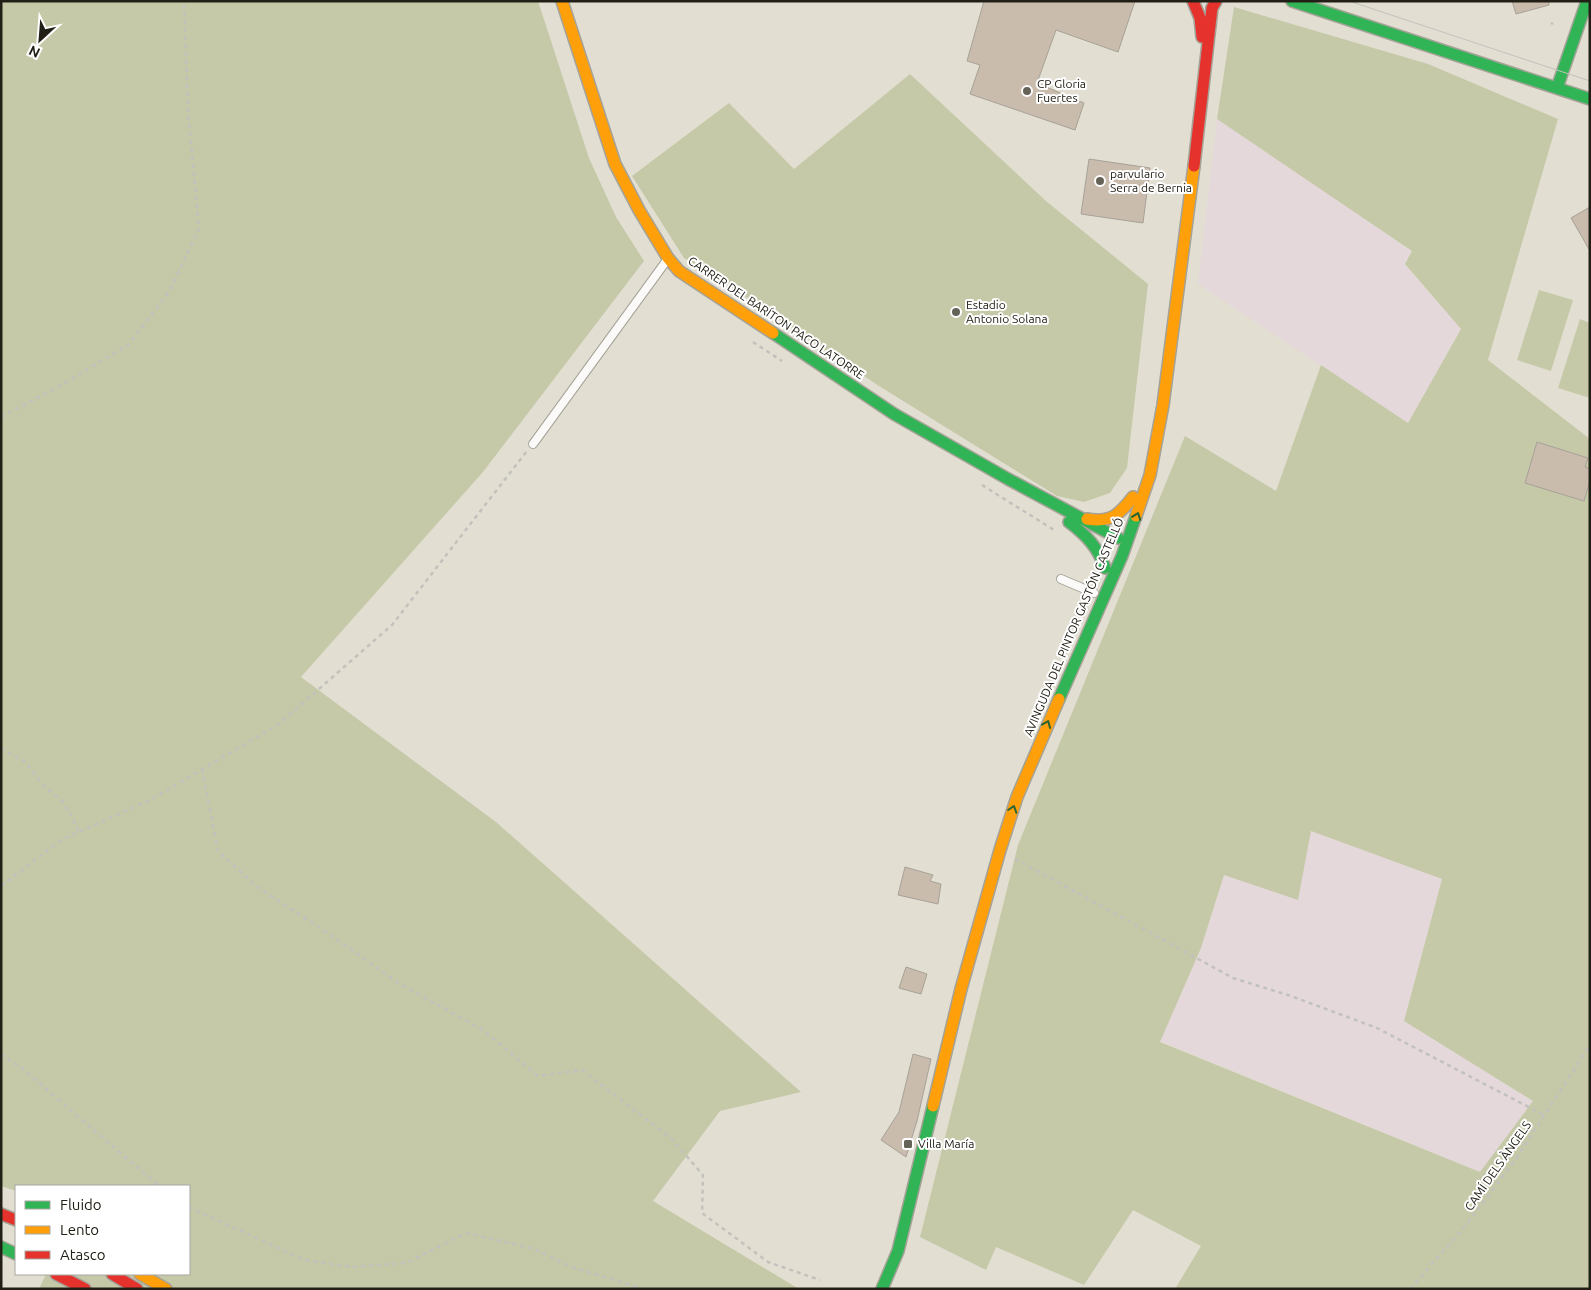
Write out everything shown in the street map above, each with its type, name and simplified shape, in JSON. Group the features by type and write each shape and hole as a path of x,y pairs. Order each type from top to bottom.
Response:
{"main road":[{"name":"CARRER DEL BARÍTON PACO LATORRE","path":"562,1 615,164 639,210 668,258 679,271 894,414 1008,479 1118,538"},
{"name":"AVINGUDA DEL PINTOR GASTÓN CASTELLÓ","path":"882,1289 898,1251 961,990 1017,796 1121,543 1118,538 1133,497 1144,458 1159,369 1201,40 1202,27 1193,1"},
{"name":"AVINGUDA DEL PINTOR GASTÓN CASTELLÓ","path":"1078,627 1094,593 1122,556 1150,475 1163,405 1199,131 1212,8 1216,1"},
{"path":"1292,1 1590,100"},
{"path":"1556,88 1587,1"},
{"name":"CARRER DEL BARÍTON PACO LATORRE","path":"1008,479 1088,535 1099,552 1108,573"},
{"name":"AVINGUDA DEL PINTOR GASTÓN CASTELLÓ","path":"1080,518 1096,521 1109,520 1122,513 1133,497"},
{"name":"AVINGUDA DEL PINTOR GASTÓN CASTELLÓ","path":"961,990 983,881 1006,796 1043,707"},
{"path":"1,1214 15,1220"},
{"path":"1,1247 15,1254"},
{"name":"AVINGUDA DEL PINTOR GASTÓN CASTELLÓ","path":"896,1285 898,1251"},
{"path":"58,1275 85,1289"},
{"path":"114,1275 137,1289"},
{"path":"142,1275 166,1289"}],"lane":[{"path":"533,444 668,258"},
{"path":"1061,578 1094,593"}],"path":[{"path":"1,417 58,388 128,345 169,292 199,228 188,111 184,1"},
{"path":"1,886 61,840 150,800 279,724 392,625 533,444"},
{"path":"1,748 25,762 45,787 62,801 72,816 79,832"},
{"path":"202,769 218,851 256,886 400,984 483,1030 538,1076 582,1070 672,1139 702,1175 702,1213 768,1262 820,1280"},
{"path":"1000,850 1233,978 1291,996 1377,1028 1544,1115"},
{"name":"CAMÍ DELS ÀNGELS","path":"1410,1289 1471,1219 1517,1157 1590,1044"},
{"path":"1,1054 23,1069 158,1185"},
{"path":"190,1207 304,1260 352,1267 406,1263 466,1233 535,1249 569,1266 644,1289"}],"shaded area":[{"path":"1217,119 1412,251 1405,265 1461,328 1408,423 1198,284"},
{"path":"1311,830 1442,879 1404,1021 1533,1101 1480,1172 1160,1041 1201,948 1224,875"}],"green space":[{"path":"1,1 538,1 589,158 616,217 644,261 483,472 301,677 496,822 801,1092 720,1111 653,1201 799,1289 39,1289 46,1275 190,1275 190,1185 15,1185 15,1191 1,1186"},
{"path":"1234,7 1428,64 1558,119 1488,360 1590,439 1590,1289 1175,1289 1201,1246 1133,1210 1084,1285 996,1247 986,1270 920,1237 1018,845 1185,436 1276,491 1321,365 1408,423 1461,329 1405,264 1412,251 1217,119","holes":["1311,831 1442,879 1404,1021 1533,1101 1480,1172 1160,1042 1201,948 1224,875 1298,900"]},
{"name":"Estadio Antonio Solana","path":"910,74 1046,201 1148,284 1127,468 1110,493 1084,502 1057,496 879,386 684,258 632,176 729,103 794,169"},
{"path":"1539,290 1573,300 1551,371 1517,360"},
{"path":"1580,319 1590,323 1590,398 1558,388"}],"building":[{"path":"984,1 1135,1 1118,52 1056,30 1037,83 1084,103 1075,130 970,94 980,65 967,61"},
{"path":"1512,1 1549,1 1549,5 1516,14"},
{"path":"1089,159 1150,168 1143,223 1081,214"},
{"path":"1590,207 1590,251 1571,218"},
{"path":"1537,442 1588,458 1585,467 1590,469 1590,481 1584,501 1525,483"},
{"path":"905,867 933,875 930,881 941,884 938,904 898,895"},
{"path":"906,967 927,974 921,994 899,988"},
{"path":"913,1054 931,1059 917,1121 906,1157 881,1140 899,1112"}],"tram line":[{"path":"1349,1 1590,81"}],"traffic: fast":[{"path":"1292,1 1590,99"},
{"path":"1557,88 1587,1"},
{"path":"773,333 894,414 1008,479 1118,538"},
{"path":"1059,699 1122,556 1136,516"},
{"path":"1069,522 1091,542 1105,568"},
{"path":"882,1289 898,1251 933,1106"},
{"path":"1,1247 15,1254"}],"traffic: slow":[{"path":"562,1 615,164 639,210 668,258 679,271 773,333"},
{"path":"1136,516 1150,475 1163,405 1194,166"},
{"path":"1087,519 1108,519 1119,513 1133,497"},
{"path":"933,1106 961,989 1000,850 1017,797 1059,699"},
{"path":"142,1275 166,1289"}],"traffic: jam":[{"path":"1193,1 1200,18 1202,37"},
{"path":"1194,166 1212,8 1216,1"},
{"path":"1,1214 15,1220"},
{"path":"58,1275 85,1289"},
{"path":"114,1275 137,1289"}],"place":[{"name":"CP Gloria Fuertes","path":"1027,91"},
{"name":"parvulario Serra de Bernia","path":"1100,181"},
{"name":"Estadio Antonio Solana","path":"956,312"},
{"name":"Villa María","path":"908,1144"}]}
